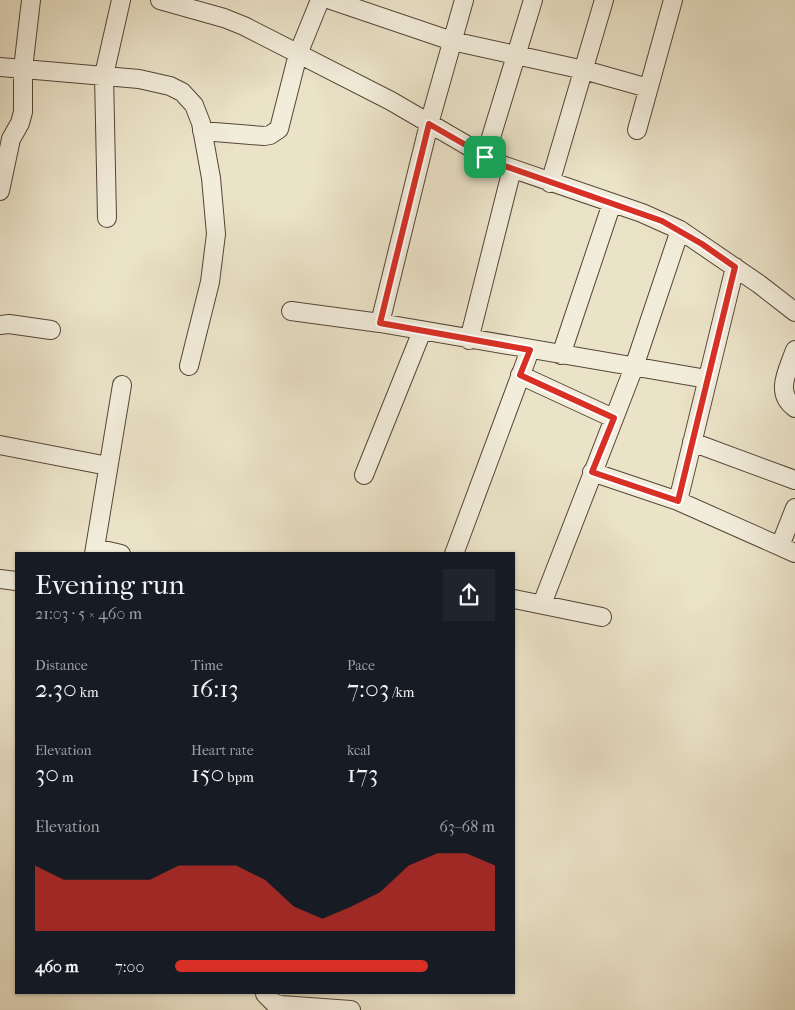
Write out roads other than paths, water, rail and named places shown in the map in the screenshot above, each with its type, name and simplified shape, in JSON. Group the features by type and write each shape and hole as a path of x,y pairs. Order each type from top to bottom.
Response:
{"street":[{"path":"0,191 11,139 20,123 23,112 23,69 31,0"},
{"path":"107,218 104,75 121,0"},
{"path":"160,0 224,18 391,102 485,157 512,169 642,213 680,230 735,267 795,312"},
{"path":"202,131 264,136 275,132 281,122 298,54 320,0"},
{"path":"331,0 452,41 584,70 648,88"},
{"path":"380,323 429,124 464,0"},
{"path":"485,157 534,0"},
{"path":"550,183 604,0"},
{"path":"637,130 673,0"},
{"path":"0,67 104,75 154,82 182,92 194,105 198,112 212,187 216,234 210,282 189,366"},
{"path":"469,340 512,169"},
{"path":"561,355 612,203"},
{"path":"542,604 634,367 680,230"},
{"path":"678,501 735,267"},
{"path":"292,311 380,323 469,340 707,379"},
{"path":"0,325 9,324 51,330"},
{"path":"364,475 422,331"},
{"path":"455,552 530,350"},
{"path":"795,350 783,390 787,401 795,408"},
{"path":"520,375 614,418"},
{"path":"94,551 122,385"},
{"path":"692,442 795,480"},
{"path":"0,445 108,466"},
{"path":"592,472 678,501 787,549 795,508"},
{"path":"0,579 15,581"},
{"path":"515,599 602,617"},
{"path":"265,994 274,1003 281,1006 351,1010 354,994"}]}
